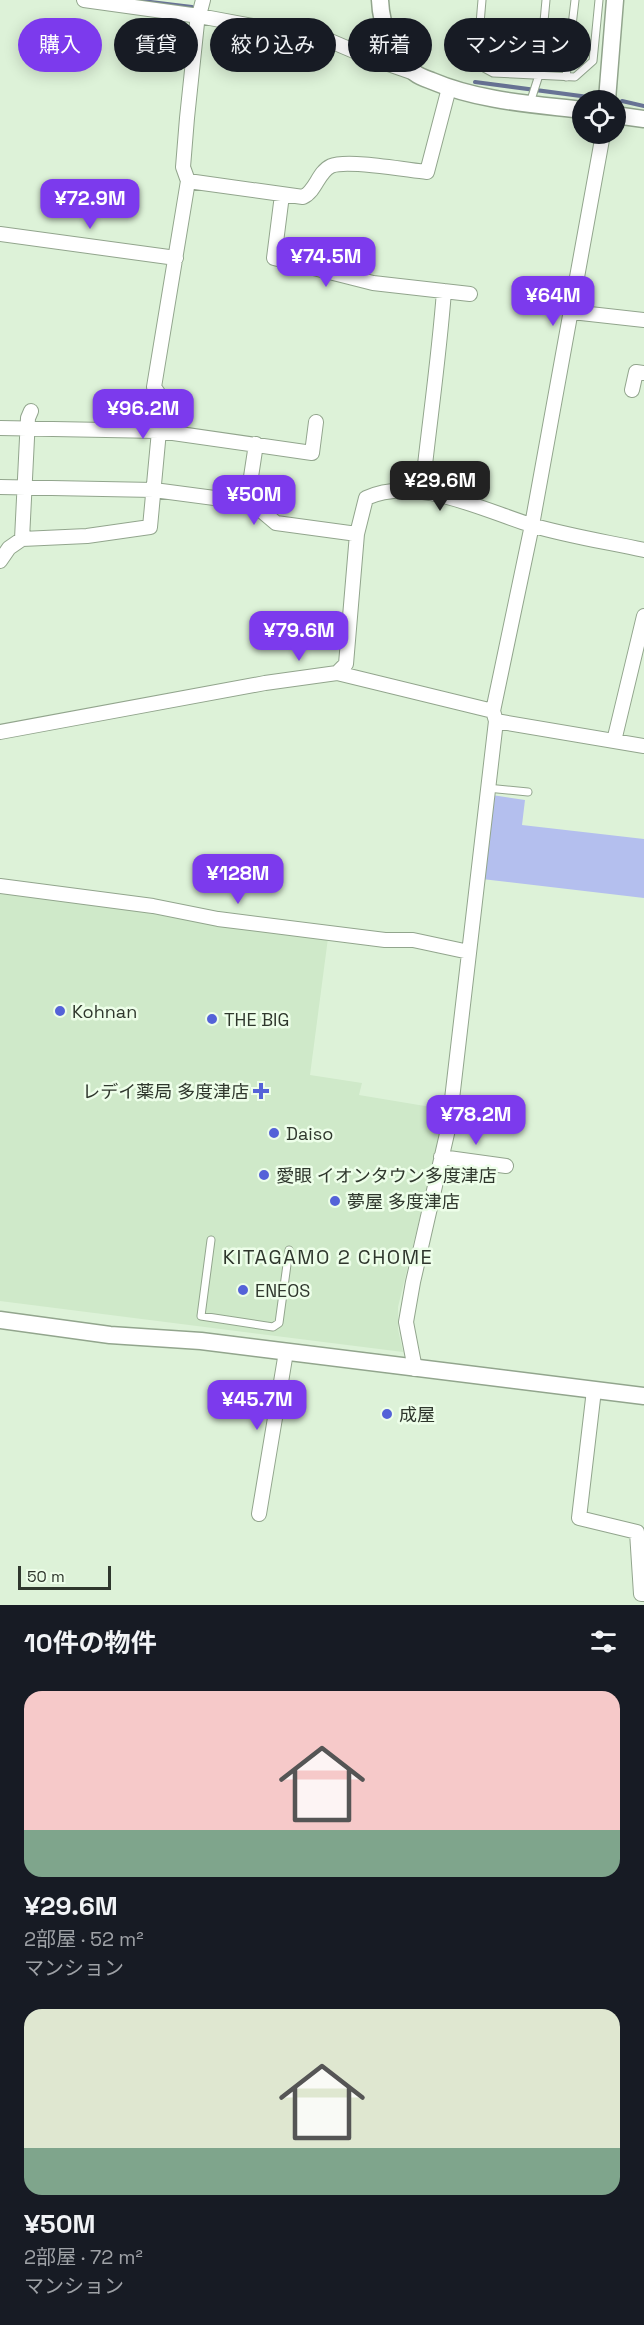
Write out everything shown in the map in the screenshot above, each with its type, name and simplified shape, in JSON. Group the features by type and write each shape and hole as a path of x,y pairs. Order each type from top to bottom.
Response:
{"street":[{"path":"84,0 199,16 328,40 348,49"},
{"path":"0,561 9,548 22,539 87,536 150,527 162,399 154,387 188,181 183,167 199,16 203,0"},
{"path":"380,0 383,18"},
{"path":"608,90 615,0"},
{"path":"410,72 468,94 531,99 572,108"},
{"path":"188,181 303,197 309,194 322,174 332,166 346,164 427,172 449,88"},
{"path":"626,117 644,119"},
{"path":"415,1369 406,1322 412,1282 449,1125 494,716 572,312 601,144"},
{"path":"282,195 274,258 373,283 470,294"},
{"path":"0,234 176,258"},
{"path":"422,492 434,376 439,355 444,291"},
{"path":"572,312 644,320"},
{"path":"632,390 636,372 644,373"},
{"path":"22,539 28,428 32,411"},
{"path":"0,428 159,431 312,453 316,422"},
{"path":"247,503 256,444"},
{"path":"0,487 154,490 252,503 276,523 357,534"},
{"path":"337,673 346,664 357,534 366,498 384,491 422,492 479,506 532,525 644,550"},
{"path":"614,741 644,616"},
{"path":"0,732 266,683 337,673 494,716 644,746"},
{"path":"0,886 153,906 218,919 385,940 413,940 469,952"},
{"path":"441,1157 506,1166"},
{"path":"0,1320 110,1335 201,1341 644,1396"},
{"path":"260,1514 286,1352"},
{"path":"594,1390 579,1518 637,1532 641,1594 644,1594"}],"lane":[{"path":"480,18 482,0"},
{"path":"544,18 546,0"},
{"path":"566,77 575,0"},
{"path":"491,72 538,79 575,77 592,61 599,0"},
{"path":"531,99 539,72"},
{"path":"487,788 528,792"},
{"path":"211,1240 201,1316 273,1327 279,1323 289,1250"}],"shaded area":[{"path":"492,795 525,800 522,825 644,839 644,898 482,879"},
{"path":"0,893 121,908 218,926 328,938 310,1075 362,1083 359,1095 443,1109 438,1142 398,1307 398,1329 403,1352 0,1301"}],"waterway":[{"path":"134,0 192,7"},
{"path":"475,82 572,95"},
{"path":"626,102 644,106"}],"place":[{"name":"Kohnan","path":"60,1011"},
{"name":"THE BIG","path":"212,1019"},
{"name":"レデイ薬局 多度津店","path":"261,1091"},
{"name":"Daiso","path":"274,1133"},
{"name":"愛眼 イオンタウン多度津店","path":"264,1175"},
{"name":"夢屋 多度津店","path":"335,1201"},
{"name":"ENEOS","path":"243,1290"},
{"name":"成屋","path":"387,1414"}],"district":[{"name":"KITAGAMO 2 CHOME","path":"328,1257"}]}
